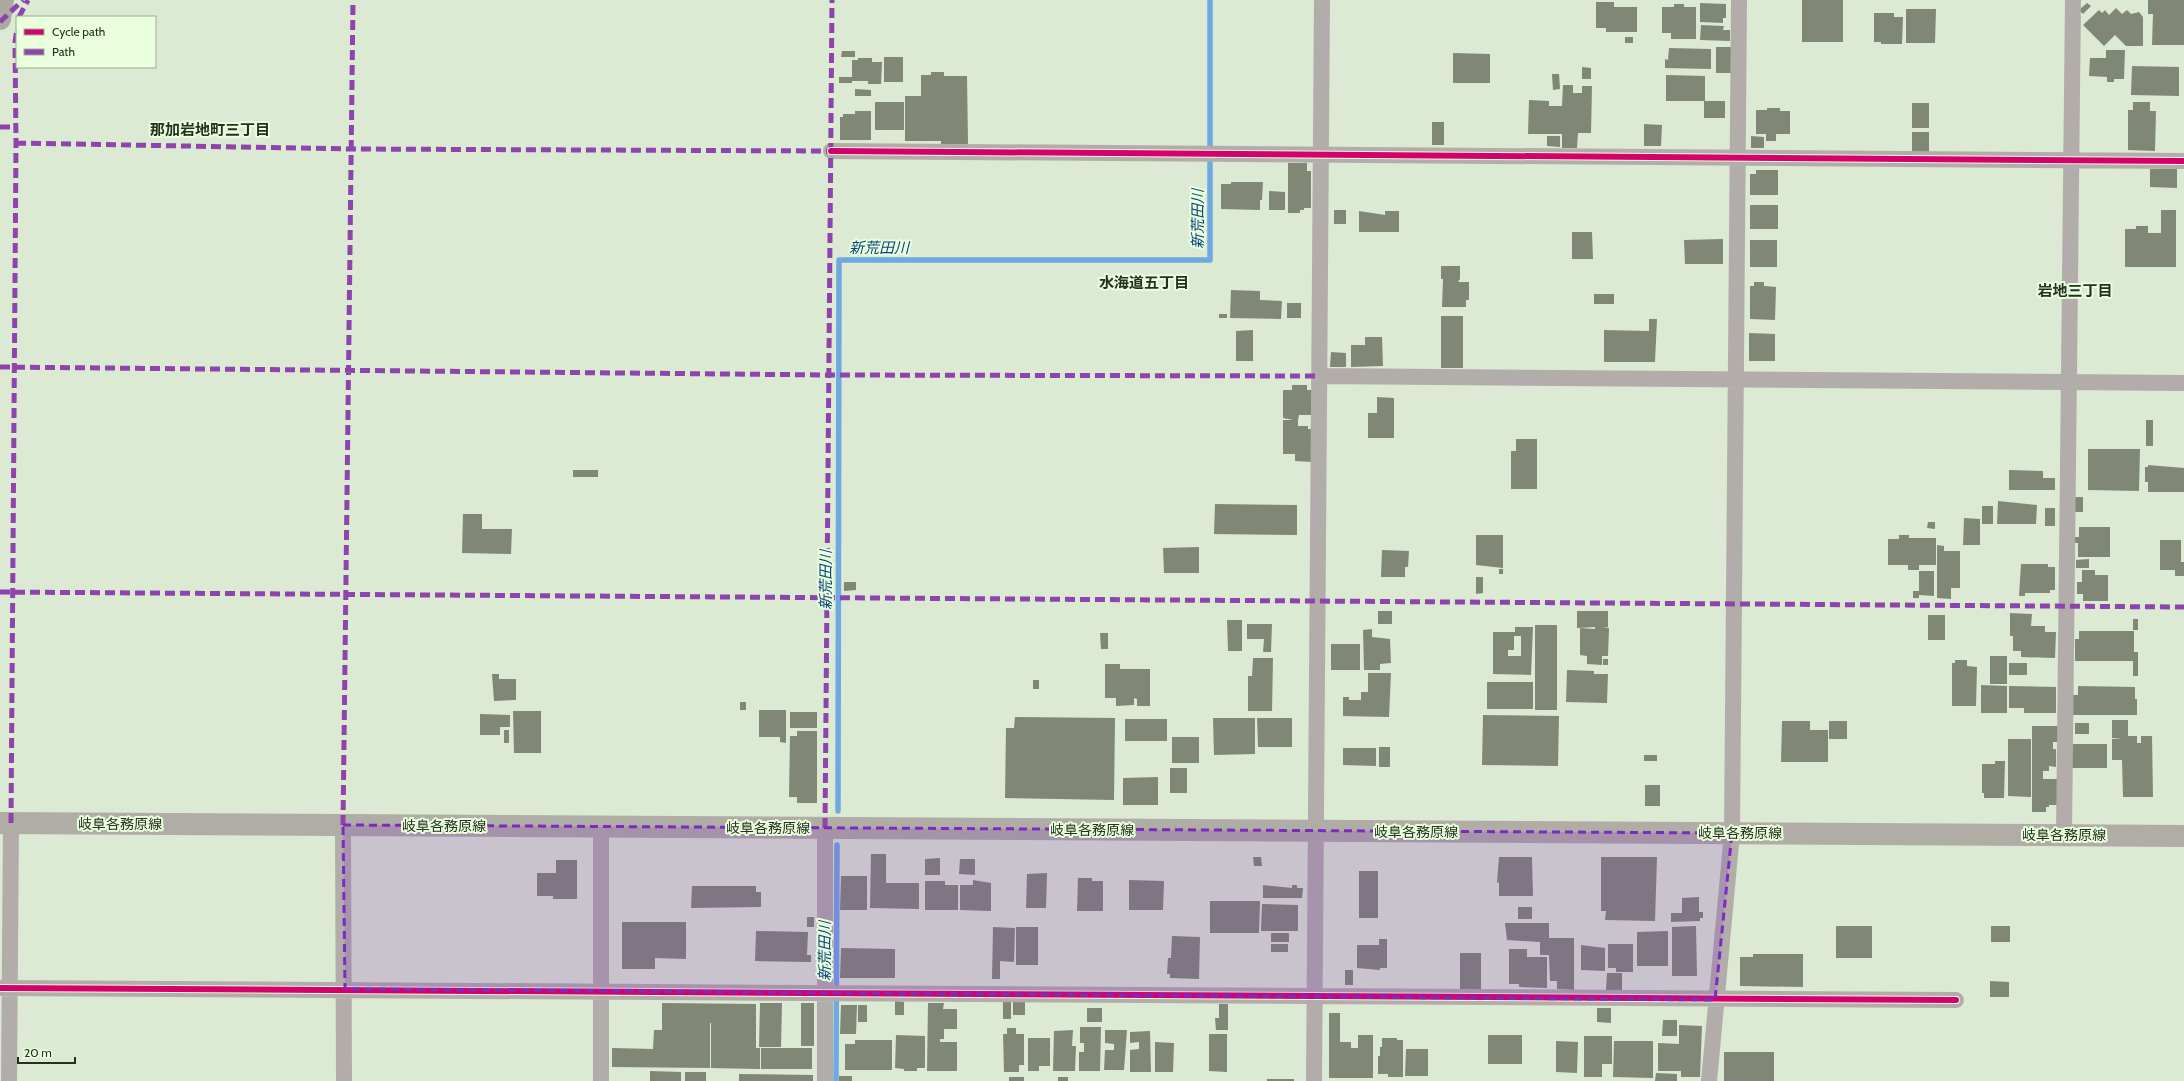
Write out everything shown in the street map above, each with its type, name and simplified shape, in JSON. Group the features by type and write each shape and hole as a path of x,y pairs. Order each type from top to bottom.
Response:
{"highway":[{"path":"0,19 3,0"}],"main road":[{"name":"岐阜各務原線","path":"6,823 2184,836"}],"street":[{"path":"1314,1081 1316,995 1322,0"},
{"path":"1709,1081 1715,1000 1732,833 1739,0"},
{"path":"2064,835 2073,0"},
{"path":"831,151 2184,161"},
{"path":"1320,376 2184,384"},
{"path":"6,823 5,988 9,1081"},
{"path":"343,825 345,989 344,1081"},
{"path":"601,827 602,1081"},
{"path":"825,828 825,1081"},
{"path":"5,988 1316,995 1715,1000 1956,1000"}],"highlighted area":[{"path":"343,825 1732,833 1715,1000 345,989"}],"building":[{"path":"1802,0 1843,0 1843,42 1802,42"},
{"path":"2148,0 2184,0 2184,45 2152,45 2153,14 2148,14"},
{"path":"1596,2 1614,2 1614,7 1637,7 1637,32 1606,32 1606,28 1596,28"},
{"path":"1700,3 1726,4 1726,18 1723,18 1723,23 1700,22"},
{"path":"2087,3 2091,6 2083,14 2079,10"},
{"path":"1674,4 1684,4 1684,7 1696,7 1696,39 1671,39 1671,33 1662,33 1662,7 1674,7"},
{"path":"2116,8 2122,14 2127,10 2131,14 2139,12 2143,17 2143,46 2126,46 2115,35 2104,46 2083,25 2099,10 2102,13 2105,10 2109,15"},
{"path":"1906,9 1936,9 1935,43 1906,43"},
{"path":"1874,13 1894,13 1894,17 1903,17 1902,44 1881,44 1881,42 1874,42"},
{"path":"1701,25 1724,26 1723,30 1730,30 1730,41 1700,40"},
{"path":"1625,37 1633,37 1633,43 1625,43"},
{"path":"1716,47 1731,47 1731,73 1716,73"},
{"path":"1669,48 1711,49 1711,69 1665,68 1665,59 1668,60"},
{"path":"2106,50 2125,50 2124,79 2114,79 2114,82 2107,82 2107,77 2089,76 2090,58 2106,58"},
{"path":"842,51 855,51 855,57 841,57"},
{"path":"1453,53 1490,54 1490,83 1453,83"},
{"path":"884,57 903,57 903,82 884,82"},
{"path":"858,58 872,58 872,62 882,62 881,84 868,84 868,81 839,83 839,77 852,77 852,60 858,60"},
{"path":"2132,66 2179,67 2179,96 2131,95"},
{"path":"1582,67 1591,68 1591,79 1582,79"},
{"path":"931,72 944,72 944,76 967,76 968,144 941,144 941,141 905,141 905,96 921,96 921,75 931,75"},
{"path":"1552,74 1559,74 1560,89 1553,90"},
{"path":"1666,75 1705,76 1705,101 1666,101"},
{"path":"1563,85 1573,85 1573,93 1582,93 1582,86 1592,86 1591,133 1578,133 1577,148 1562,148 1562,134 1528,134 1529,100 1549,101 1549,106 1562,106"},
{"path":"855,89 871,90 871,96 855,96"},
{"path":"1704,101 1725,101 1725,118 1704,118"},
{"path":"875,102 904,102 904,130 875,130"},
{"path":"2133,102 2150,102 2150,111 2156,111 2155,151 2128,150 2128,110 2133,110"},
{"path":"1912,103 1929,103 1929,128 1912,128"},
{"path":"1767,108 1780,108 1780,111 1790,111 1790,134 1776,134 1776,141 1766,141 1766,134 1756,134 1756,110 1767,110"},
{"path":"855,111 871,111 871,140 840,140 840,117 843,117 843,114 855,114"},
{"path":"1432,122 1444,122 1444,145 1432,145"},
{"path":"1644,124 1662,125 1661,146 1644,146"},
{"path":"1912,132 1929,132 1929,152 1912,152"},
{"path":"1547,136 1560,136 1560,147 1547,146"},
{"path":"1751,136 1764,137 1764,148 1751,148"},
{"path":"1288,163 1307,163 1307,171 1311,171 1311,208 1304,208 1304,210 1300,210 1300,213 1288,213"},
{"path":"2150,169 2177,169 2177,188 2150,187"},
{"path":"1756,170 1778,170 1778,195 1750,195 1750,174 1756,174"},
{"path":"1231,182 1263,182 1260,210 1221,209 1221,184 1231,184"},
{"path":"1269,191 1285,192 1285,210 1269,210"},
{"path":"1750,205 1778,205 1778,229 1750,229"},
{"path":"1334,210 1346,210 1346,224 1334,224"},
{"path":"2161,210 2176,210 2176,267 2125,267 2125,229 2136,229 2136,226 2148,226 2148,233 2161,233"},
{"path":"1359,211 1385,215 1385,211 1399,211 1399,232 1359,232"},
{"path":"1572,232 1592,232 1593,259 1572,259"},
{"path":"1723,239 1723,264 1685,264 1684,240"},
{"path":"1750,240 1777,240 1777,267 1750,267"},
{"path":"1441,266 1460,266 1460,279 1458,282 1469,282 1469,300 1466,300 1466,307 1442,307 1443,279 1441,279"},
{"path":"1754,282 1764,282 1764,286 1776,287 1775,320 1750,319 1750,286 1754,286"},
{"path":"1231,290 1260,291 1260,300 1282,301 1281,319 1230,318"},
{"path":"1594,294 1614,294 1614,304 1594,304"},
{"path":"1287,303 1301,303 1301,318 1287,318"},
{"path":"1219,314 1227,314 1227,318 1219,318"},
{"path":"1441,316 1463,316 1463,368 1441,368"},
{"path":"1649,319 1657,319 1655,362 1604,362 1604,330 1649,331"},
{"path":"1253,330 1253,361 1236,361 1236,331"},
{"path":"1749,333 1775,334 1775,361 1749,361"},
{"path":"1365,337 1382,337 1383,366 1351,367 1351,345 1365,345"},
{"path":"1331,352 1346,353 1346,367 1330,367"},
{"path":"1292,385 1307,385 1307,390 1312,390 1312,415 1299,415 1298,426 1308,426 1308,429 1312,429 1312,462 1295,461 1295,454 1283,454 1283,420 1293,420 1283,418 1283,390 1292,390"},
{"path":"1377,397 1394,398 1394,438 1368,438 1368,413 1377,413"},
{"path":"2146,420 2153,420 2153,446 2146,446"},
{"path":"1516,439 1537,439 1537,489 1511,489 1511,451 1516,451"},
{"path":"2088,449 2140,449 2139,491 2088,490"},
{"path":"2148,465 2184,468 2184,492 2148,492 2148,482 2145,482 2145,467 2148,467"},
{"path":"573,470 598,470 598,477 573,477"},
{"path":"2009,470 2043,471 2043,478 2055,478 2055,490 2009,490"},
{"path":"2073,497 2083,497 2083,512 2073,512"},
{"path":"1998,501 2037,505 2036,524 1997,524"},
{"path":"1215,504 1297,505 1297,535 1214,534"},
{"path":"1982,506 1993,506 1993,524 1982,524"},
{"path":"2045,508 2055,508 2055,526 2045,526"},
{"path":"463,514 482,514 482,529 512,529 511,554 462,553"},
{"path":"1964,518 1980,519 1980,545 1963,545"},
{"path":"1928,522 1935,522 1935,529 1927,528"},
{"path":"2079,527 2110,527 2110,557 2078,557 2078,543 2075,543 2075,537 2079,537"},
{"path":"1476,535 1503,535 1503,568 1476,565"},
{"path":"1899,535 1909,535 1909,538 1936,538 1936,565 1919,565 1919,570 1908,570 1908,565 1888,565 1888,539 1899,539"},
{"path":"2160,540 2181,540 2181,562 2184,562 2184,576 2175,576 2175,570 2160,570"},
{"path":"1937,545 1944,546 1944,551 1960,551 1960,588 1951,588 1951,599 1937,598"},
{"path":"1199,547 1199,573 1164,573 1163,548"},
{"path":"1382,550 1409,551 1408,567 1405,567 1405,577 1381,577"},
{"path":"2089,559 2089,568 2076,568 2076,560"},
{"path":"2021,564 2048,564 2048,567 2055,567 2055,590 2050,590 2050,593 2025,593 2025,596 2019,596"},
{"path":"1499,569 1503,569 1503,574 1499,574"},
{"path":"2082,570 2095,570 2095,575 2108,575 2108,601 2083,601 2083,594 2077,594 2077,582 2082,582"},
{"path":"1919,571 1934,571 1934,596 1919,595 1919,598 1913,598 1913,591 1919,591"},
{"path":"1476,577 1483,577 1483,593 1476,594"},
{"path":"844,582 856,582 856,590 844,591"},
{"path":"1378,611 1392,611 1392,624 1378,624"},
{"path":"1577,611 1608,611 1608,627 1603,627 1609,628 1608,656 1602,656 1602,665 1587,664 1587,656 1580,655 1580,628 1595,629 1595,627 1577,628"},
{"path":"2010,613 2032,614 2031,626 2045,626 2045,632 2056,632 2055,658 2021,657 2021,651 2013,651 2013,636 2010,636"},
{"path":"1928,615 1945,615 1945,640 1928,640"},
{"path":"2133,619 2138,619 2138,630 2133,630"},
{"path":"1227,620 1242,620 1242,651 1228,651"},
{"path":"1247,624 1272,624 1271,652 1263,652 1264,639 1247,639"},
{"path":"1535,625 1557,625 1557,710 1535,710"},
{"path":"1515,627 1533,627 1531,675 1493,674 1493,632 1515,632","holes":["1514,636 1521,636 1521,656 1508,656 1508,650 1514,650"]},
{"path":"1372,629 1372,637 1390,639 1391,663 1380,664 1380,670 1364,670 1363,630"},
{"path":"2079,631 2134,631 2134,652 2138,652 2138,676 2133,676 2133,661 2075,661 2075,639 2079,639"},
{"path":"1100,633 1108,633 1108,649 1101,649"},
{"path":"1331,644 1360,644 1360,670 1331,670"},
{"path":"1990,656 2007,656 2007,684 1990,684"},
{"path":"1253,658 1273,658 1272,711 1248,711 1248,676 1252,676"},
{"path":"1603,659 1608,659 1608,665 1603,665"},
{"path":"1955,660 1967,660 1967,666 1977,667 1976,706 1952,706 1952,663 1955,663"},
{"path":"2009,663 2027,663 2027,675 2009,675"},
{"path":"1105,664 1120,664 1120,669 1150,669 1150,706 1137,706 1137,699 1134,698 1134,705 1116,706 1116,698 1105,698"},
{"path":"1567,670 1594,671 1594,674 1608,674 1607,703 1566,702"},
{"path":"1368,673 1391,673 1389,717 1343,716 1343,697 1349,697 1349,700 1361,700 1361,692 1368,692"},
{"path":"492,674 499,674 499,679 516,679 516,700 494,701"},
{"path":"1033,680 1039,680 1039,689 1033,689"},
{"path":"1487,682 1533,682 1533,709 1487,709"},
{"path":"1981,685 2007,686 2007,713 1981,713"},
{"path":"2009,686 2056,687 2056,713 2024,713 2024,708 2009,708"},
{"path":"2078,686 2135,687 2137,715 2072,715 2072,695 2078,695"},
{"path":"740,702 746,702 746,710 740,710"},
{"path":"759,710 786,710 786,743 780,742 780,737 759,737"},
{"path":"513,711 541,711 541,753 514,753"},
{"path":"790,712 817,712 817,728 790,728"},
{"path":"480,714 510,715 510,727 500,727 500,735 480,735"},
{"path":"1483,715 1559,716 1558,766 1482,765"},
{"path":"1015,717 1115,718 1114,800 1005,798 1006,728 1014,728"},
{"path":"1213,718 1255,718 1255,754 1214,755"},
{"path":"1257,718 1292,718 1292,747 1258,747"},
{"path":"1125,719 1167,719 1167,741 1125,741"},
{"path":"2112,720 2128,720 2128,736 2137,736 2137,743 2141,743 2141,736 2152,736 2153,797 2123,797 2122,760 2112,760 2112,739 2122,738 2112,738"},
{"path":"1782,721 1810,721 1810,730 1828,730 1828,762 1781,762"},
{"path":"1829,721 1847,721 1847,739 1829,739"},
{"path":"2075,723 2089,723 2089,734 2075,734"},
{"path":"2032,726 2058,726 2058,742 2053,742 2053,749 2056,749 2056,767 2049,766 2049,771 2043,771 2043,779 2057,779 2057,805 2049,805 2049,807 2046,807 2046,812 2032,812"},
{"path":"504,730 509,730 509,743 504,743"},
{"path":"797,731 817,731 817,803 797,803 797,797 789,797 790,736 797,736"},
{"path":"1172,737 1199,737 1199,763 1172,763"},
{"path":"2008,739 2031,739 2031,797 2008,796"},
{"path":"2072,744 2107,744 2107,768 2072,768"},
{"path":"1379,747 1390,747 1390,767 1379,767"},
{"path":"1343,748 1376,748 1376,766 1343,765"},
{"path":"1644,755 1657,755 1657,761 1644,761"},
{"path":"1995,761 2005,761 2004,798 1984,798 1984,793 1982,793 1982,764 1995,764"},
{"path":"1170,768 1187,768 1187,793 1170,793"},
{"path":"1158,777 1158,805 1123,805 1123,778"},
{"path":"1645,785 1660,785 1660,806 1645,806"},
{"path":"871,854 886,854 886,883 919,883 919,909 870,908"},
{"path":"1253,857 1261,857 1262,866 1254,866"},
{"path":"1499,857 1532,857 1533,896 1499,896 1499,882 1497,883"},
{"path":"1601,857 1657,857 1655,921 1605,920 1606,911 1601,911"},
{"path":"940,858 940,875 925,875 925,859"},
{"path":"960,859 975,859 975,875 959,874"},
{"path":"556,860 577,860 577,899 553,899 553,896 537,896 537,873 556,873"},
{"path":"1359,871 1378,871 1378,918 1359,918"},
{"path":"1047,873 1046,908 1026,908 1027,874"},
{"path":"841,876 867,876 867,910 840,910"},
{"path":"1078,878 1092,878 1092,881 1103,881 1103,911 1077,911"},
{"path":"973,880 991,883 991,911 960,910 960,885 973,885"},
{"path":"1129,880 1164,881 1163,910 1129,910"},
{"path":"925,881 945,881 945,885 958,885 958,910 925,910"},
{"path":"1263,885 1292,888 1292,885 1297,885 1297,888 1303,888 1302,898 1263,898"},
{"path":"692,886 756,886 756,892 761,892 761,907 691,908"},
{"path":"1699,897 1699,912 1703,912 1703,918 1700,918 1700,921 1671,922 1671,913 1682,913 1682,898"},
{"path":"1210,901 1260,901 1259,933 1210,933"},
{"path":"1262,904 1298,905 1298,931 1261,931"},
{"path":"1518,907 1532,907 1532,919 1518,919"},
{"path":"807,917 814,917 814,927 807,927"},
{"path":"622,922 686,922 686,959 655,958 655,969 622,969"},
{"path":"1505,923 1549,923 1549,938 1574,938 1574,990 1557,989 1557,981 1550,981 1549,955 1540,955 1540,942 1507,940"},
{"path":"1696,926 1697,976 1672,976 1672,927"},
{"path":"1836,926 1872,926 1872,958 1836,958"},
{"path":"1991,926 2010,926 2010,942 1991,942"},
{"path":"993,927 1015,928 1014,962 1000,961 1000,979 992,979"},
{"path":"1016,927 1038,927 1038,965 1016,965"},
{"path":"756,931 808,932 807,955 811,955 811,962 755,961"},
{"path":"1668,931 1668,966 1637,966 1637,932"},
{"path":"1271,933 1289,933 1289,942 1271,942"},
{"path":"1172,936 1200,937 1199,979 1170,978 1170,974 1167,974 1168,958 1171,958"},
{"path":"1379,939 1387,939 1387,968 1380,968 1380,970 1357,968 1357,945 1379,945"},
{"path":"1271,944 1288,944 1288,952 1271,952"},
{"path":"1608,944 1633,944 1633,972 1616,972 1616,968 1608,968"},
{"path":"1581,945 1605,948 1605,971 1581,970"},
{"path":"841,948 895,949 895,978 840,978"},
{"path":"1509,949 1527,949 1527,957 1547,957 1547,988 1519,987 1519,984 1509,984"},
{"path":"1460,953 1481,953 1481,991 1460,991"},
{"path":"1753,954 1803,954 1803,987 1740,986 1740,957 1753,957"},
{"path":"1345,970 1353,970 1353,985 1345,985"},
{"path":"1607,973 1622,973 1622,991 1606,990"},
{"path":"1990,981 2009,982 2009,997 1990,997"},
{"path":"895,1001 904,1002 904,1015 895,1015"},
{"path":"1003,1001 1011,1001 1011,1019 1003,1019"},
{"path":"1013,1002 1025,1002 1025,1015 1013,1015"},
{"path":"662,1003 756,1004 756,1048 760,1048 760,1069 711,1068 711,1023 710,1068 612,1067 612,1048 653,1049 654,1030 662,1030"},
{"path":"760,1003 782,1003 781,1047 759,1047"},
{"path":"801,1003 814,1003 814,1046 801,1046"},
{"path":"928,1003 944,1003 943,1009 957,1009 957,1029 944,1029 944,1039 940,1039 940,1042 957,1042 957,1071 927,1071"},
{"path":"1219,1004 1228,1004 1228,1030 1216,1030 1215,1018 1219,1018"},
{"path":"841,1005 857,1005 856,1034 840,1034"},
{"path":"858,1005 867,1005 867,1022 858,1022"},
{"path":"1087,1008 1102,1008 1102,1022 1087,1022"},
{"path":"1597,1008 1611,1008 1611,1023 1597,1022"},
{"path":"1329,1013 1340,1013 1340,1042 1351,1042 1351,1048 1358,1048 1358,1035 1373,1035 1373,1078 1329,1078"},
{"path":"1663,1020 1677,1020 1677,1036 1662,1036"},
{"path":"1679,1025 1702,1026 1700,1077 1681,1077 1681,1071 1658,1071 1658,1043 1679,1044"},
{"path":"1080,1027 1101,1027 1100,1071 1079,1071 1079,1052 1084,1052 1084,1043 1080,1043"},
{"path":"1007,1028 1016,1028 1016,1034 1024,1034 1024,1065 1019,1065 1019,1072 1004,1072 1003,1034 1007,1034"},
{"path":"1073,1030 1072,1046 1076,1046 1075,1071 1053,1071 1054,1031"},
{"path":"1105,1030 1127,1030 1124,1070 1104,1070 1105,1050 1114,1050 1114,1044 1105,1043"},
{"path":"1150,1031 1151,1072 1130,1072 1130,1050 1139,1049 1139,1042 1130,1043 1130,1032"},
{"path":"1209,1034 1227,1034 1227,1072 1209,1071"},
{"path":"896,1035 925,1036 925,1068 917,1068 917,1071 904,1071 904,1069 895,1068"},
{"path":"1488,1035 1522,1035 1522,1064 1488,1064"},
{"path":"1584,1036 1612,1036 1612,1064 1602,1064 1602,1077 1584,1077"},
{"path":"1028,1038 1050,1038 1050,1066 1039,1066 1039,1071 1028,1071"},
{"path":"1382,1038 1397,1038 1397,1040 1403,1040 1403,1077 1388,1077 1388,1074 1378,1074 1378,1056 1380,1056 1380,1047 1382,1047"},
{"path":"855,1040 892,1040 892,1070 845,1070 845,1044 855,1044"},
{"path":"1556,1041 1578,1042 1577,1073 1556,1072"},
{"path":"1614,1041 1653,1041 1653,1078 1613,1077"},
{"path":"1155,1042 1174,1043 1173,1072 1155,1072"},
{"path":"761,1048 812,1048 812,1069 761,1069"},
{"path":"1406,1049 1428,1049 1428,1076 1405,1076"},
{"path":"1724,1052 1774,1052 1774,1081 1724,1081"},
{"path":"650,1071 681,1072 681,1081 650,1081"},
{"path":"685,1072 706,1072 706,1081 685,1081"},
{"path":"1656,1073 1677,1074 1677,1081 1655,1081"},
{"path":"739,1074 813,1075 813,1081 739,1081"},
{"path":"839,1076 852,1076 852,1081 839,1081"},
{"path":"1009,1077 1024,1077 1024,1081 1009,1081"},
{"path":"1058,1077 1068,1077 1068,1081 1058,1081"},
{"path":"1267,1079 1294,1079 1294,1081 1267,1081"}],"waterway":[{"name":"新荒田川","path":"838,811 839,260 1210,260 1210,0"},
{"name":"新荒田川","path":"836,1081 837,845"}],"marked path":[{"path":"0,22 23,0"},
{"path":"20,16 28,0"},
{"path":"343,825 353,0"},
{"path":"825,828 832,0"},
{"path":"11,823 16,35"},
{"path":"0,127 16,127"},
{"path":"16,143 352,149 831,151"},
{"path":"0,367 829,375 1320,376"},
{"path":"0,592 2184,607"}],"cycle path":[{"path":"831,151 2184,161"},
{"path":"0,988 1956,1000"}],"district":[{"name":"那加岩地町三丁目","path":"210,130"},
{"name":"水海道五丁目","path":"1144,283"},
{"name":"岩地三丁目","path":"2075,291"}]}
